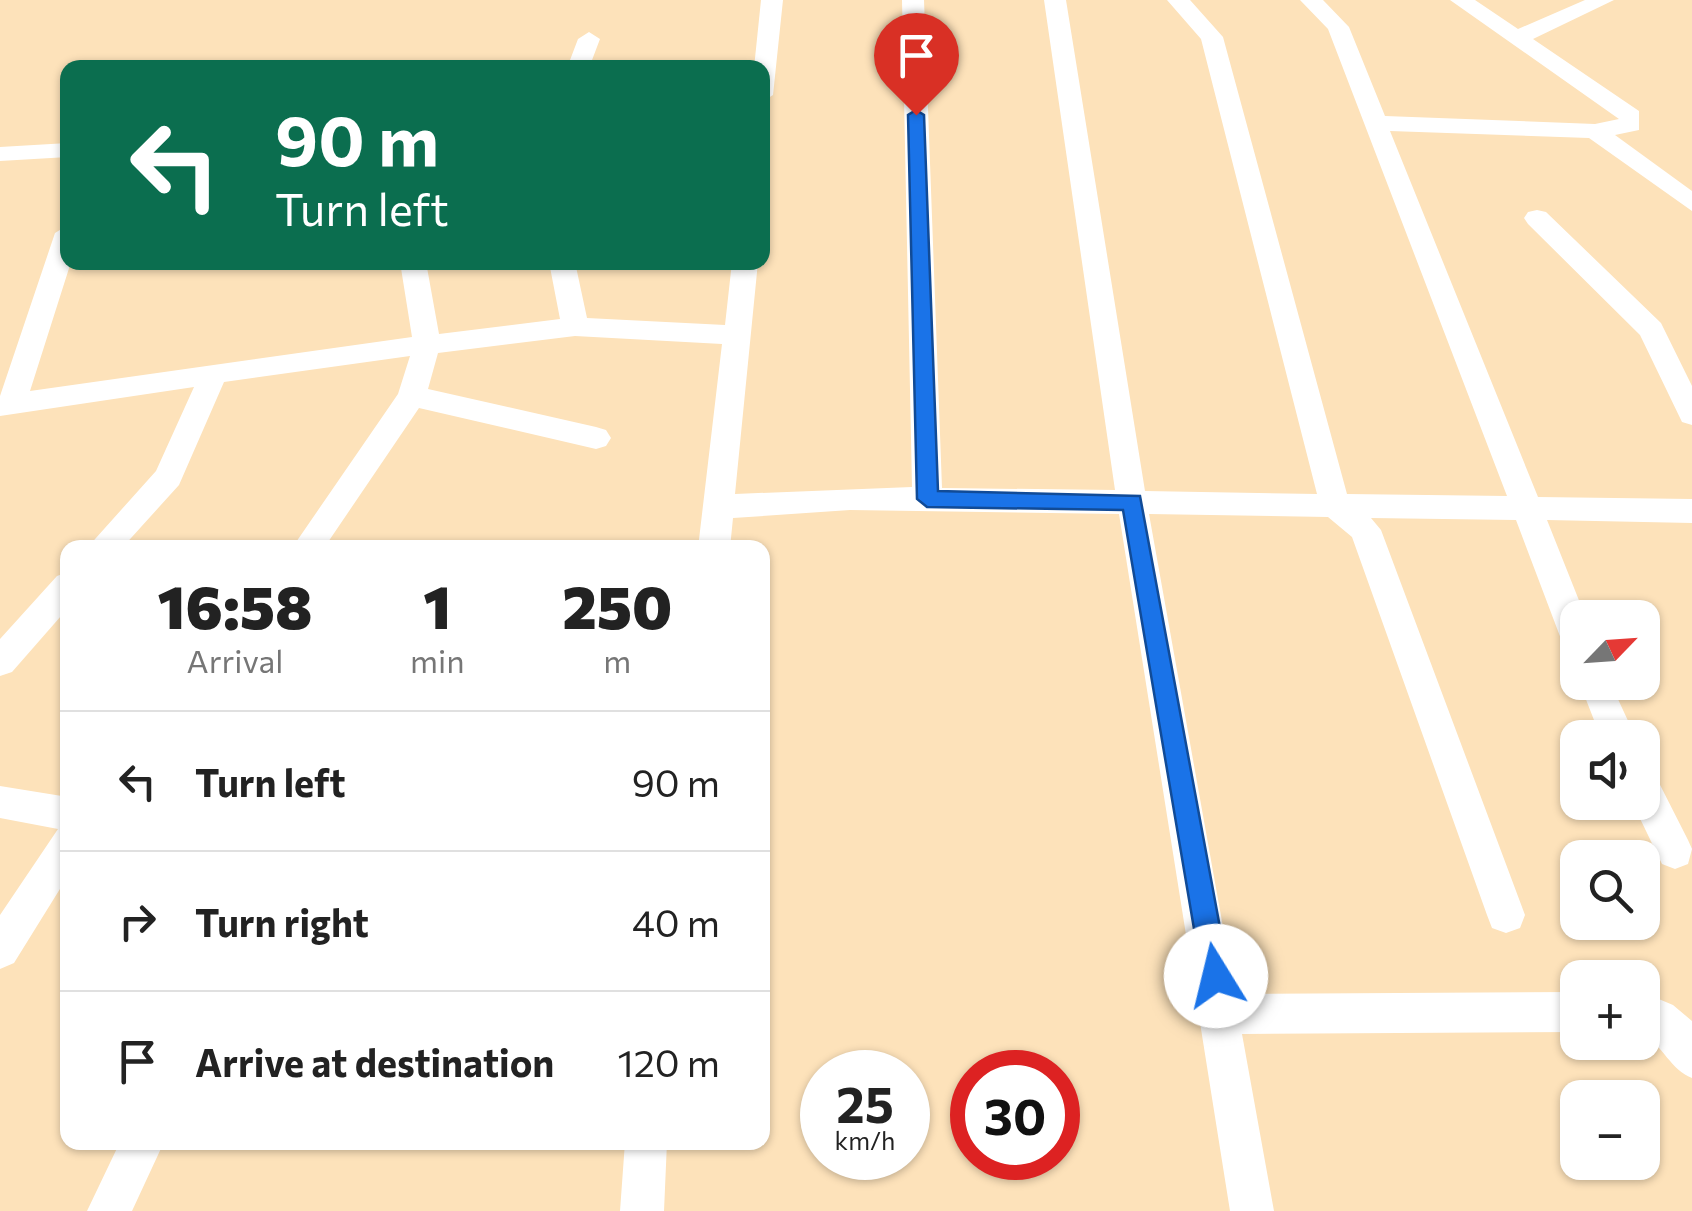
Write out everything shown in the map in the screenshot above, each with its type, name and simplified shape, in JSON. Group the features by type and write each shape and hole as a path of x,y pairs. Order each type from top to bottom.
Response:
{"street":[{"path":"766,60 772,0"},
{"path":"913,0 927,499"},
{"path":"1054,0 1132,502 1222,1014 1252,1211"},
{"path":"1178,0 1212,37 1335,506 1364,530 1506,914"},
{"path":"1311,0 1338,27 1563,600"},
{"path":"1376,123 1595,131 1631,125 1634,120 1462,0"},
{"path":"1519,37 1603,0"},
{"path":"581,60 588,39"},
{"path":"1595,131 1692,204"},
{"path":"0,154 60,150"},
{"path":"1536,218 1651,330 1692,415"},
{"path":"60,255 6,404 574,327 738,335"},
{"path":"313,540 412,396 427,344 414,270"},
{"path":"563,270 574,327"},
{"path":"715,540 744,270"},
{"path":"110,540 168,478 214,374"},
{"path":"412,396 596,438"},
{"path":"720,507 850,498 1692,512"},
{"path":"0,662 60,595"},
{"path":"0,802 60,813"},
{"path":"1659,820 1675,852"},
{"path":"0,950 60,855"},
{"path":"1222,1014 1560,1012"},
{"path":"1660,1019 1683,1037 1692,1058"},
{"path":"109,1211 139,1150"},
{"path":"642,1211 646,1150"}],"route":[{"path":"916,115 927,499 1132,502 1216,976"}]}
